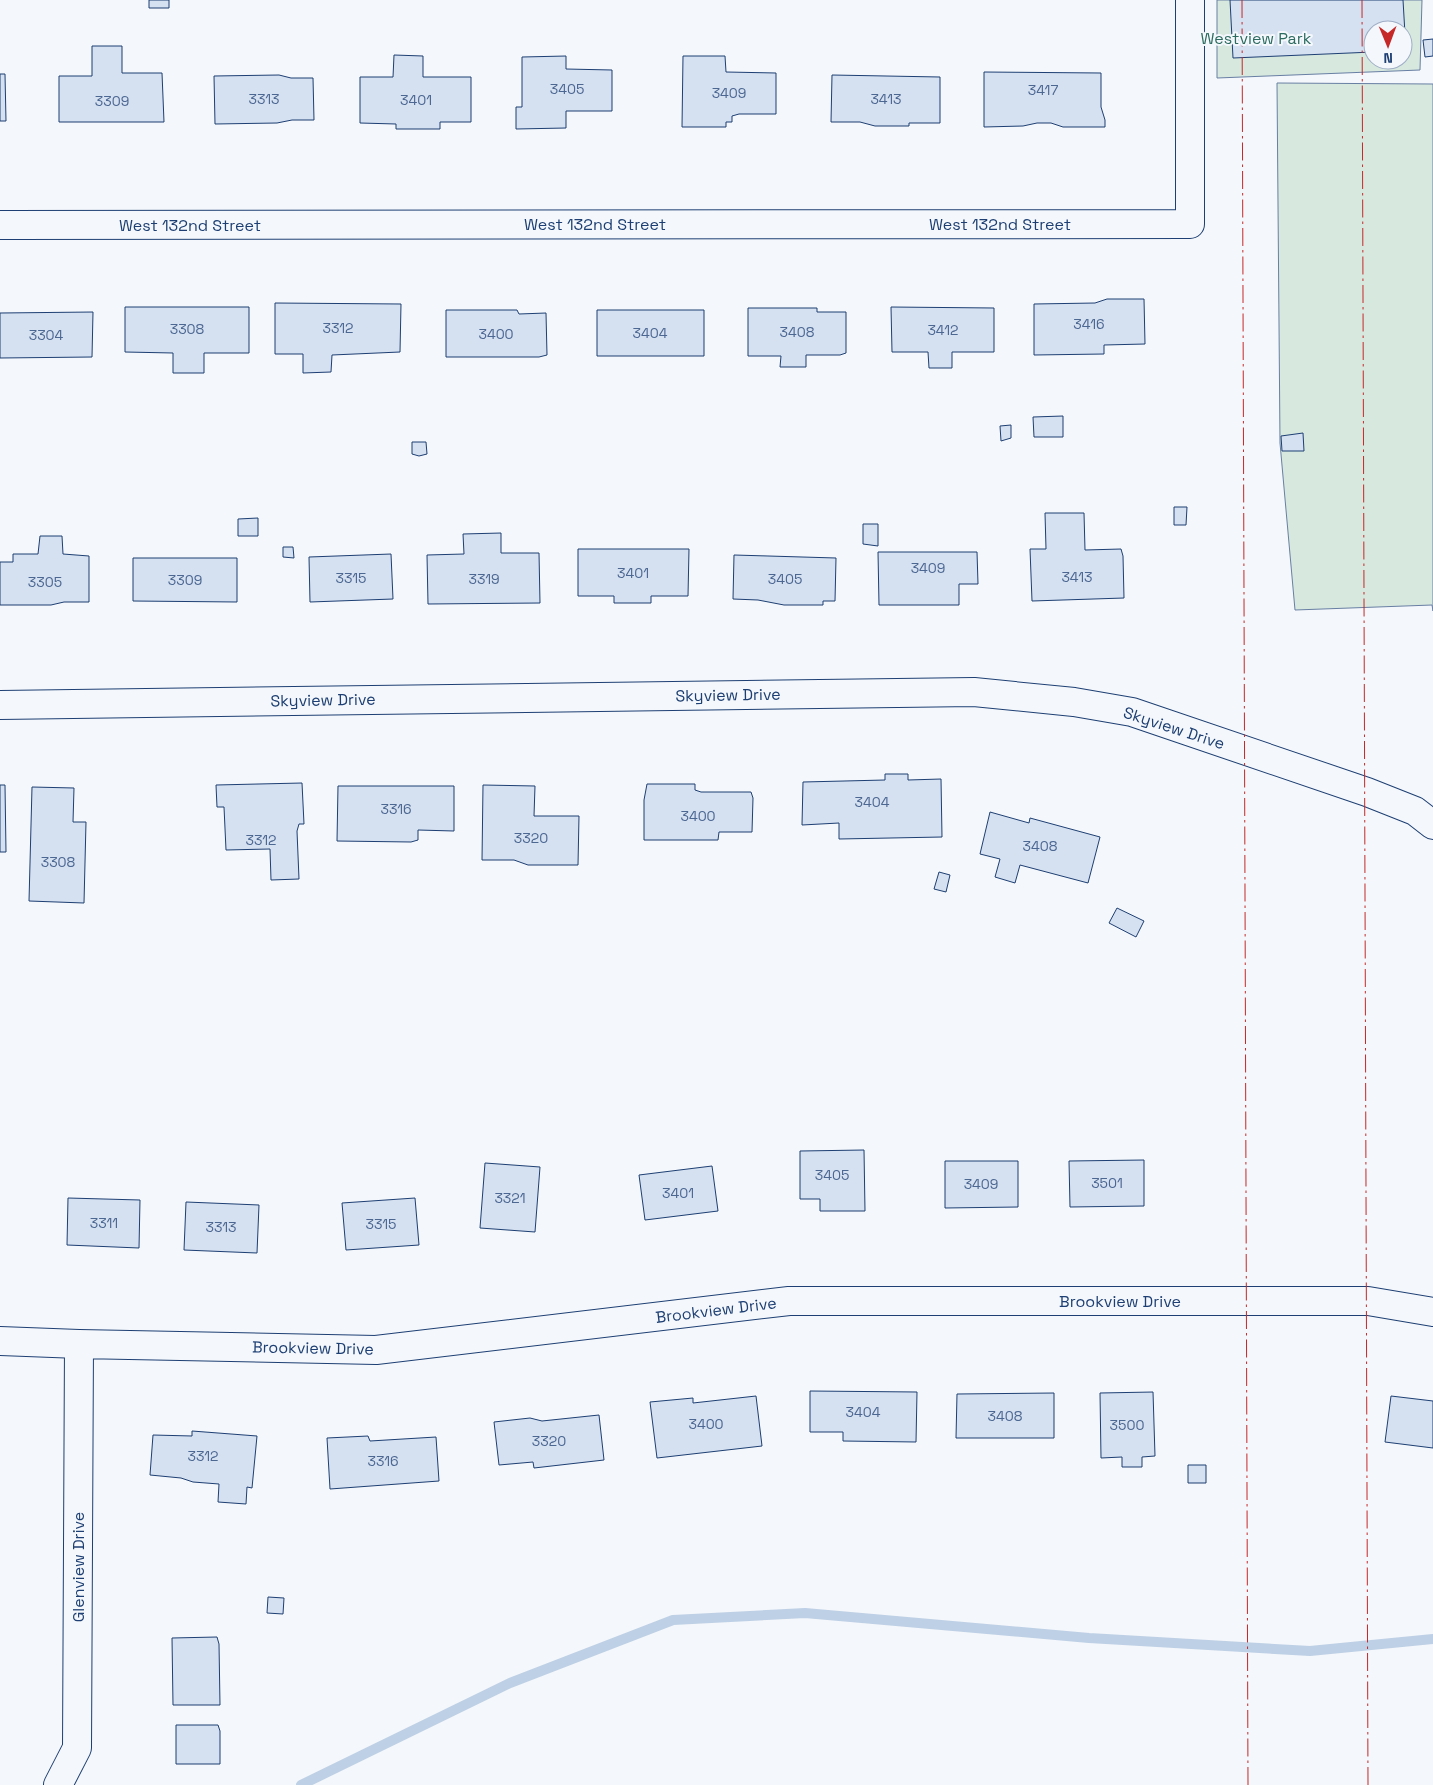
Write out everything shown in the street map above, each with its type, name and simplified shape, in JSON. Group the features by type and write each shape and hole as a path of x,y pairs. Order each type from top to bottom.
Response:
{"street":[{"name":"West 132nd Street","path":"0,225 1190,224 1190,0"},
{"name":"Skyview Drive","path":"0,705 974,692 1074,702 1132,712 1366,792 1415,812 1433,825"},
{"name":"Brookview Drive","path":"0,1341 376,1350 789,1301 1368,1302 1433,1312"},
{"name":"Glenview Drive","path":"58,1785 77,1748 80,1344"}],"green space":[{"name":"Westview Park","path":"1217,0 1422,0 1420,70 1217,78"},
{"path":"1277,83 1433,84 1433,611 1432,605 1295,610 1280,443"}],"building":[{"path":"149,0 169,0 169,8 149,8"},
{"path":"1230,0 1403,0 1404,20 1363,20 1363,52 1233,58"},
{"path":"1433,39 1433,56 1425,57 1423,40"},
{"path":"92,46 122,46 122,73 162,73 164,122 59,122 59,76 92,76"},
{"path":"394,55 423,56 423,77 471,77 471,122 440,122 440,129 396,129 396,124 360,123 360,77 393,77"},
{"path":"566,56 566,69 612,70 612,111 566,111 566,128 516,129 516,107 522,107 522,57"},
{"path":"683,56 725,56 726,72 776,73 776,114 739,114 732,116 732,122 726,122 726,127 682,127"},
{"path":"984,72 1101,73 1101,107 1105,127 1063,127 1051,123 1037,123 1023,126 984,127"},
{"path":"0,74 5,74 6,121 0,121"},
{"path":"279,75 291,78 313,78 314,120 292,120 277,123 215,124 214,76"},
{"path":"832,75 940,77 940,123 909,123 909,126 875,126 860,122 831,122"},
{"path":"1107,299 1144,299 1145,344 1104,345 1104,354 1034,355 1034,304 1095,303"},
{"path":"275,303 401,304 400,352 332,355 331,372 303,373 303,354 275,354"},
{"path":"125,307 249,307 249,353 204,353 204,373 173,373 173,353 125,352"},
{"path":"891,307 994,308 994,352 952,352 952,368 929,368 928,352 892,352"},
{"path":"748,308 817,308 817,312 846,312 846,353 840,355 806,355 806,367 780,367 781,356 748,356"},
{"path":"446,310 517,310 519,314 546,313 547,355 539,357 446,357"},
{"path":"597,310 704,310 704,356 597,356"},
{"path":"93,312 92,357 0,358 0,313"},
{"path":"1063,416 1063,437 1034,437 1033,417"},
{"path":"1011,425 1011,438 1001,441 1000,426"},
{"path":"1303,433 1304,451 1282,451 1281,436"},
{"path":"412,442 426,442 427,454 419,456 412,454"},
{"path":"1174,507 1187,507 1186,525 1174,525"},
{"path":"1045,513 1084,513 1085,550 1121,549 1123,556 1124,598 1032,601 1030,549 1046,549"},
{"path":"258,518 258,536 238,536 238,519"},
{"path":"863,524 878,524 878,546 863,544"},
{"path":"501,533 501,553 539,553 540,603 428,604 427,555 464,554 463,534"},
{"path":"40,536 62,536 63,554 89,556 89,602 64,602 51,605 0,605 0,562 13,562 13,554 38,554"},
{"path":"283,547 293,547 294,558 283,557"},
{"path":"578,549 689,549 688,596 651,596 651,603 614,603 614,596 578,596"},
{"path":"878,552 977,552 978,584 959,584 959,605 879,605"},
{"path":"391,554 393,599 310,602 309,557"},
{"path":"734,555 836,558 835,601 823,601 823,605 784,605 758,600 733,599"},
{"path":"133,558 237,558 237,602 133,601"},
{"path":"885,774 908,774 908,780 941,779 942,837 839,839 839,823 802,825 803,782 885,780"},
{"path":"302,783 304,824 299,824 297,831 299,879 271,880 270,849 226,850 224,807 217,807 216,785"},
{"path":"647,784 695,784 695,790 701,792 751,792 753,798 752,832 719,832 718,840 644,840 644,800"},
{"path":"0,785 5,785 6,852 0,852"},
{"path":"483,785 535,786 534,816 579,816 578,865 528,865 514,860 482,860"},
{"path":"338,786 454,786 454,831 418,830 418,840 411,842 337,841"},
{"path":"32,787 74,788 73,822 86,822 84,903 29,901"},
{"path":"990,812 1029,823 1030,818 1100,837 1088,883 1020,865 1015,883 995,877 1000,859 980,854"},
{"path":"939,872 950,875 946,892 934,889"},
{"path":"1117,908 1144,921 1136,937 1109,923"},
{"path":"864,1150 865,1211 820,1211 820,1199 800,1199 800,1151"},
{"path":"1144,1160 1144,1206 1070,1207 1069,1161"},
{"path":"945,1161 1018,1161 1018,1207 945,1208"},
{"path":"485,1163 540,1167 535,1232 480,1228"},
{"path":"712,1166 718,1211 645,1220 639,1175"},
{"path":"68,1198 140,1200 139,1248 67,1245"},
{"path":"415,1198 419,1245 346,1250 342,1203"},
{"path":"186,1202 259,1205 257,1253 184,1250"},
{"path":"810,1391 917,1392 916,1442 843,1441 843,1432 810,1432"},
{"path":"1153,1392 1155,1456 1142,1457 1142,1467 1122,1467 1122,1457 1101,1458 1100,1393"},
{"path":"1054,1393 1054,1438 956,1438 957,1394"},
{"path":"756,1396 762,1446 657,1458 650,1402 693,1398 693,1403"},
{"path":"1391,1396 1433,1401 1433,1448 1385,1442"},
{"path":"599,1415 604,1460 534,1468 533,1462 499,1465 494,1422 530,1418 542,1421"},
{"path":"192,1431 257,1436 252,1488 247,1487 246,1504 218,1502 219,1484 150,1475 153,1435 192,1436"},
{"path":"368,1436 370,1441 436,1437 439,1481 330,1489 327,1438"},
{"path":"1188,1465 1206,1465 1206,1483 1188,1483"},
{"path":"268,1597 284,1598 283,1614 267,1613"},
{"path":"217,1637 219,1644 220,1705 173,1705 172,1638"},
{"path":"176,1725 218,1725 220,1731 220,1764 176,1764"}],"waterway":[{"path":"301,1785 510,1683 673,1620 805,1613 1089,1638 1310,1651 1433,1639"}],"power":[{"path":"1242,0 1248,1785"},
{"path":"1362,0 1368,1785"}]}
